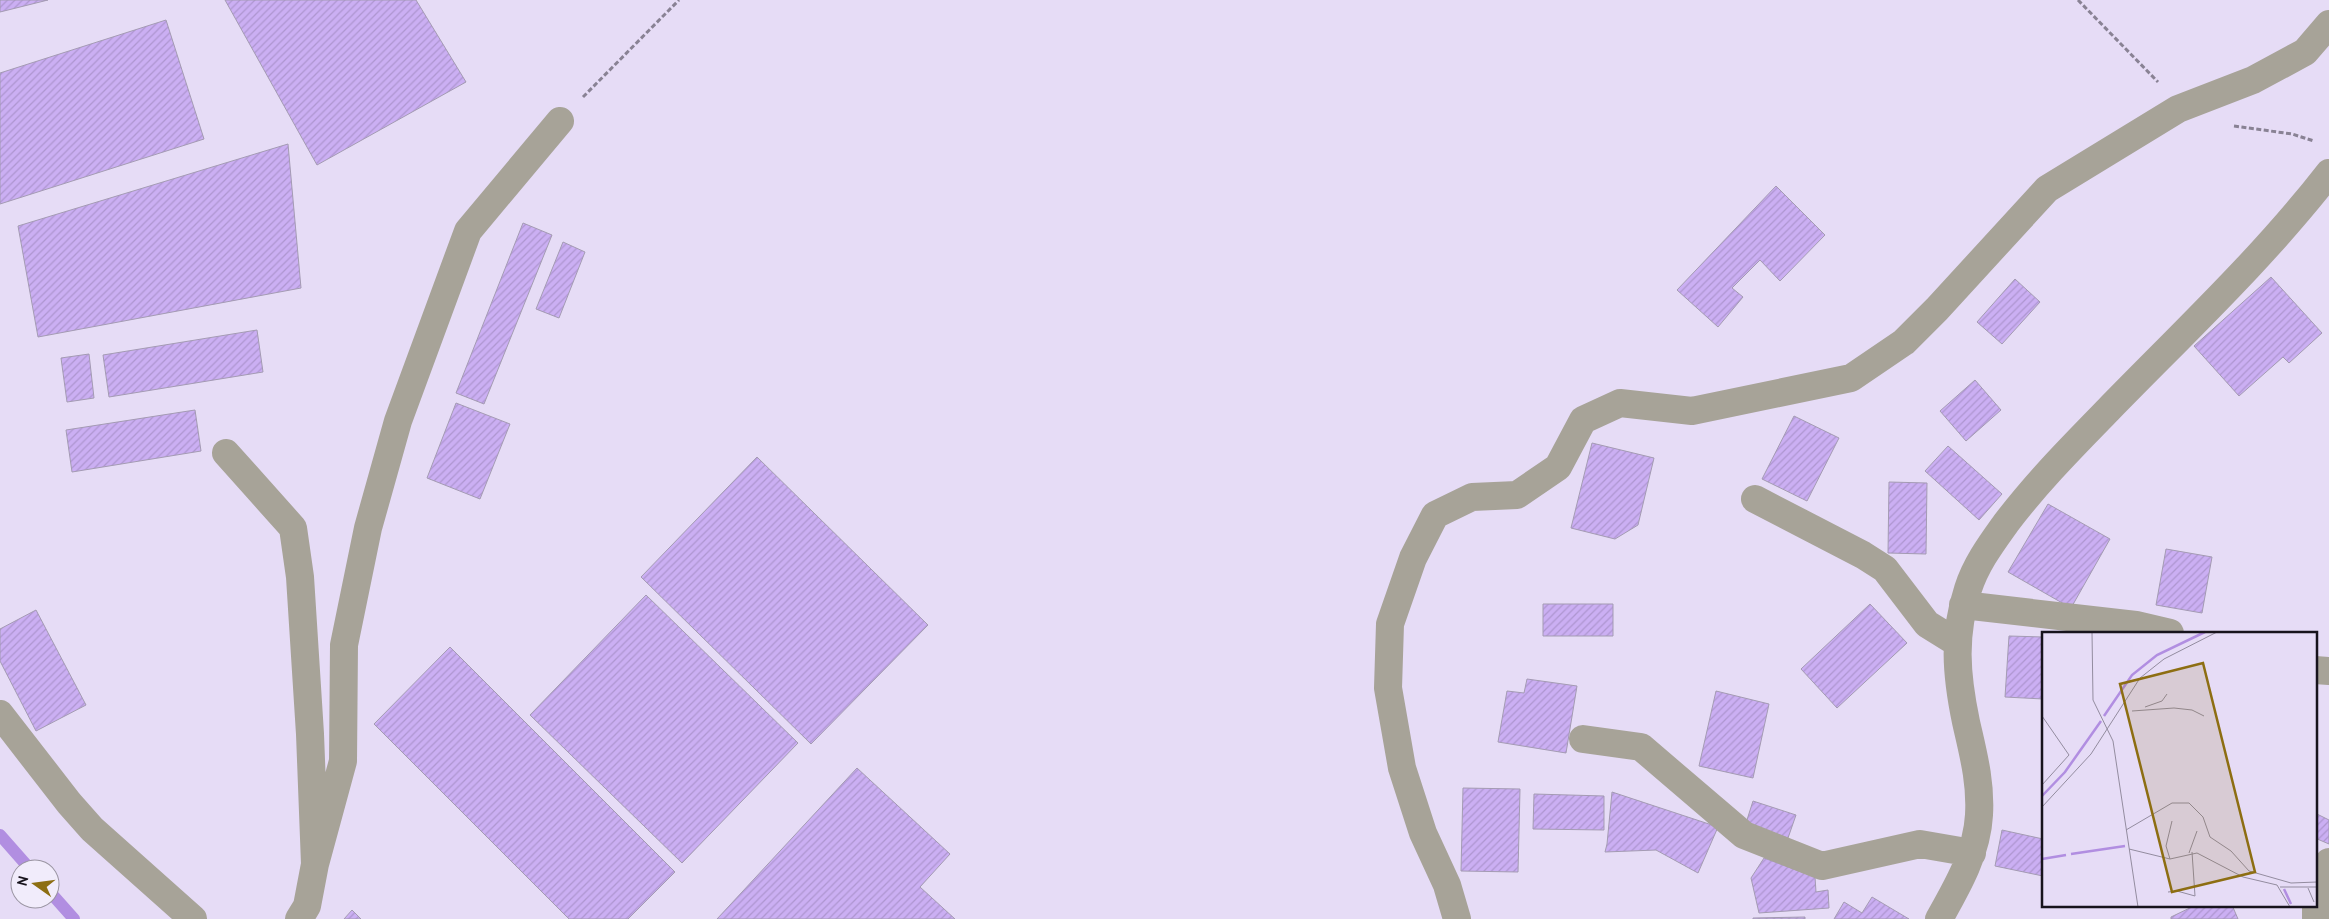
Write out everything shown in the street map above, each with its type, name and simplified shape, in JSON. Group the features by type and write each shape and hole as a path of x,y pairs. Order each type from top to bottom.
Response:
{"street":[{"path":"1458,919 1447,884 1423,833 1402,768 1388,688 1390,624 1413,558 1435,515 1472,497 1517,495 1558,467 1583,420 1620,403 1692,411 1850,378 1904,342 1937,309 2047,189 2178,109 2253,80 2304,52 2329,24"},
{"path":"299,919 307,906 314,864 343,761 344,645 368,528 398,421 468,231 560,121"},
{"path":"1939,919 1972,853 1979,816 1976,760 1966,722 1958,672 1956,642 1968,586 1982,555 2034,486 2246,268 2302,207 2329,172"},
{"path":"226,453 293,528 300,577 310,734 314,864"},
{"path":"1755,499 1864,555 1885,569 1928,624 1956,642"},
{"path":"1963,605 2136,626 2165,632"},
{"path":"2316,670 2329,671"},
{"path":"0,714 57,788 92,829 193,919"},
{"path":"1583,739 1641,747 1744,835 1822,866 1920,844 1972,853"},
{"path":"2316,919 2316,909 2329,862"}],"path":[{"path":"560,121 679,0"}],"building":[{"path":"0,0 48,0 0,12"},
{"path":"225,0 416,0 466,82 317,165"},
{"path":"166,20 204,139 0,204 0,73"},
{"path":"288,144 301,288 38,337 18,226"},
{"path":"1776,186 1825,235 1780,281 1760,260 1732,288 1743,297 1718,327 1677,290"},
{"path":"523,223 552,235 484,404 456,393"},
{"path":"563,242 585,252 559,318 536,309"},
{"path":"2271,277 2322,333 2289,363 2283,357 2239,396 2194,346"},
{"path":"2015,279 2040,302 2002,344 1977,322"},
{"path":"257,330 263,372 109,397 103,355"},
{"path":"89,354 94,398 67,402 61,358"},
{"path":"1975,380 2001,410 1966,441 1940,411"},
{"path":"456,403 510,424 480,499 427,478"},
{"path":"195,410 201,451 72,472 66,430"},
{"path":"1794,416 1839,438 1807,501 1762,479"},
{"path":"1592,443 1654,458 1638,525 1615,539 1571,528"},
{"path":"1948,446 2002,494 1979,520 1925,471"},
{"path":"757,457 928,625 811,744 641,577"},
{"path":"1889,482 1927,483 1926,554 1888,553"},
{"path":"2048,504 2110,539 2071,608 2008,572"},
{"path":"2166,549 2212,557 2202,613 2156,605"},
{"path":"646,595 798,743 682,863 530,715"},
{"path":"1543,604 1613,604 1613,636 1543,636"},
{"path":"1870,604 1907,643 1837,708 1801,669"},
{"path":"36,610 86,705 36,731 0,661 0,629"},
{"path":"2009,636 2042,637 2042,699 2005,697"},
{"path":"450,647 675,872 628,919 569,919 374,724"},
{"path":"1527,679 1577,686 1566,753 1498,742 1507,691 1524,693"},
{"path":"1716,691 1769,704 1753,778 1699,766"},
{"path":"857,768 950,854 920,887 955,919 717,919"},
{"path":"1463,788 1520,789 1518,872 1461,871"},
{"path":"1612,792 1718,827 1698,873 1656,850 1605,852"},
{"path":"1534,794 1604,796 1604,830 1533,829"},
{"path":"1753,801 1796,815 1788,838 1746,823"},
{"path":"2316,814 2329,820 2329,844 2316,838"},
{"path":"2002,830 2042,839 2042,876 1995,866"},
{"path":"1764,858 1815,877 1816,892 1828,890 1829,908 1759,913 1751,878"},
{"path":"1872,897 1909,919 1834,919 1844,902 1862,913"},
{"path":"2194,906 2232,906 2238,919 2171,919 2171,917"},
{"path":"352,910 361,919 344,919"},
{"path":"1805,917 1805,919 1753,919 1753,918"}],"waterway":[{"path":"0,835 21,859"},
{"path":"60,903 74,919"}]}
